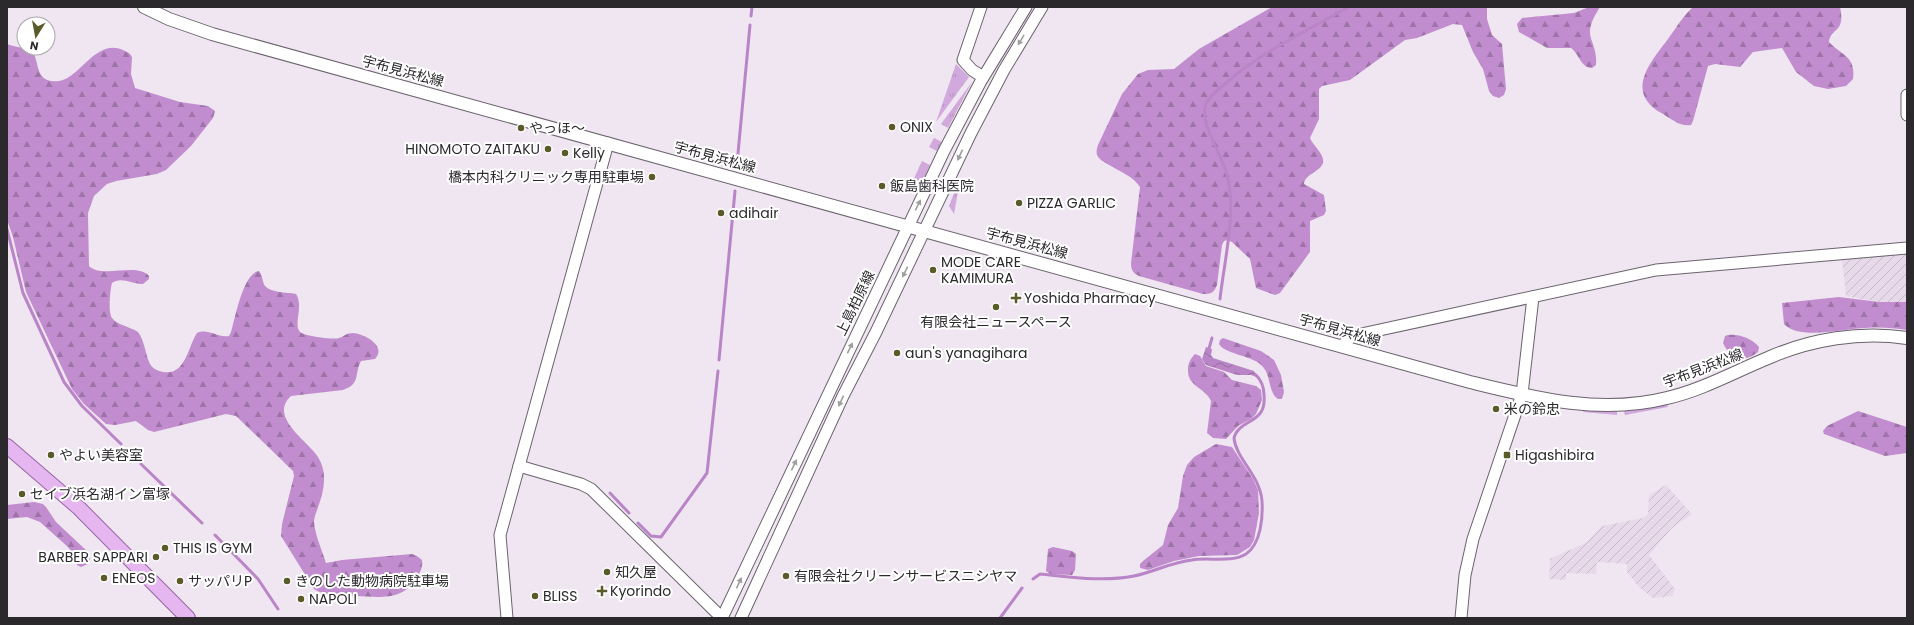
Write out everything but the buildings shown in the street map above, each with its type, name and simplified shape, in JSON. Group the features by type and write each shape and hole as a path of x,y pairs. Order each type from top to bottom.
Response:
{"main road":[{"name":"宇布見浜松線","path":"144,7 169,19 205,32 1470,382 1522,394 1579,404 1608,406 1637,404 1694,390 1769,357 1804,345 1854,337 1879,336 1907,338"},
{"path":"8,448 79,508 188,618"}],"street":[{"path":"981,7 963,60 972,70 983,77"},
{"name":"上島柏原線","path":"722,618 944,150 983,77 1026,7"},
{"path":"741,618 844,396 986,103 1015,50 1042,7"},
{"path":"1907,95 1907,115"},
{"path":"507,618 500,535 608,143"},
{"path":"1342,346 1352,336 1656,270 1907,248"},
{"path":"1461,618 1465,576 1473,539 1522,394 1533,297"},
{"path":"519,466 581,484 591,489 722,618"}],"shaded area":[{"path":"1907,253 1907,302 1879,302 1846,296 1842,259"},
{"path":"1666,485 1692,514 1672,528 1649,555 1675,589 1673,596 1653,598 1639,587 1627,572 1627,564 1597,562 1596,574 1566,573 1566,580 1549,579 1550,559 1587,542 1602,526 1643,518 1648,514 1649,495"}],"green space":[{"path":"1272,7 1487,7 1487,19 1492,35 1502,44 1506,89 1504,95 1499,98 1493,96 1489,91 1483,69 1473,52 1462,25 1453,24 1417,38 1405,40 1350,80 1322,86 1319,89 1319,119 1310,138 1321,153 1323,163 1319,169 1307,178 1304,184 1324,195 1326,211 1324,215 1310,221 1310,252 1280,293 1275,295 1256,288 1250,259 1232,242 1227,240 1224,241 1222,245 1217,285 1215,290 1210,293 1203,294 1135,274 1131,268 1131,263 1140,187 1130,177 1104,162 1097,155 1098,145 1122,94 1138,74 1148,70 1174,69 1199,49"},
{"path":"1589,7 1600,7 1594,18 1590,32 1596,56 1596,65 1592,68 1582,63 1571,48 1547,48 1519,32 1517,24 1522,18 1574,13"},
{"path":"1693,7 1840,7 1841,21 1837,29 1832,34 1829,42 1850,61 1853,71 1853,79 1846,86 1828,89 1814,86 1796,72 1782,48 1753,52 1740,67 1715,64 1708,66 1691,125 1684,125 1676,122 1651,106 1645,97 1642,88 1648,68 1654,58 1683,18"},
{"path":"7,44 16,47 16,56 35,56 41,75 50,81 66,79 74,74 88,60 104,50 113,48 123,50 132,57 131,74 135,88 180,102 208,106 215,111 213,118 191,146 166,170 157,174 107,184 94,196 88,213 89,266 95,270 102,271 136,270 144,272 149,276 149,279 143,284 123,280 112,283 110,311 114,320 138,332 142,339 150,364 161,372 171,372 181,365 197,333 209,332 220,336 229,336 244,288 253,274 259,271 265,286 271,290 296,294 299,304 298,329 300,332 313,336 331,338 339,338 353,333 368,338 376,345 378,354 375,359 361,361 355,382 349,388 291,396 285,404 284,412 292,428 318,457 323,469 323,488 314,522 317,537 326,563 342,560 412,554 422,560 422,568 410,587 396,595 381,597 334,596 314,589 281,536 282,524 294,476 293,471 236,416 226,414 154,432 148,430 136,421 115,425 106,424 84,404 72,389 26,292 13,237 7,220"},
{"path":"956,64 969,77 936,122"},
{"path":"972,82 948,128 941,124"},
{"path":"934,138 942,142 937,151 929,147"},
{"path":"922,161 930,165 918,191 910,187"},
{"path":"955,191 958,192 954,214 949,206"},
{"path":"1839,297 1879,302 1907,302 1907,330 1871,328 1811,333 1791,329 1784,324 1782,303"},
{"path":"1736,335 1749,339 1759,347 1758,352 1748,358 1738,358 1733,356 1723,343 1725,336"},
{"path":"1223,338 1261,351 1274,360 1281,375 1284,392 1282,399 1278,399 1272,391 1264,368 1256,361 1226,350 1219,344 1220,340"},
{"path":"1195,354 1200,356 1206,366 1224,372 1232,380 1256,386 1261,390 1262,400 1256,414 1251,419 1238,426 1226,439 1213,438 1207,433 1211,401 1205,393 1190,380 1188,375 1189,363"},
{"path":"1667,404 1668,407 1625,415 1624,411"},
{"path":"1583,410 1617,411 1617,415 1583,412"},
{"path":"1858,411 1907,427 1907,453 1885,456 1824,434 1823,431 1827,426"},
{"path":"1216,444 1232,447 1253,479 1258,490 1259,513 1254,540 1250,547 1237,555 1199,556 1174,561 1148,570 1140,568 1140,564 1143,561 1163,545 1168,525 1178,508 1183,476 1187,465 1194,457"},
{"path":"34,502 43,504 56,522 87,551 90,560 88,564 81,567 77,565 73,554 68,547 40,522 27,517 7,519 7,505"},
{"path":"1053,547 1072,551 1076,554 1075,570 1072,575 1050,574 1046,571 1048,549"}],"water":[{"path":"1206,347 1212,349 1211,355 1213,358 1254,371 1259,378 1251,375 1237,375 1206,365 1202,359"}],"waterway":[{"path":"751,16 752,7"},
{"path":"1220,299 1229,237 1231,204 1230,189 1225,167 1205,120 1204,111 1206,104 1214,93 1239,72 1285,42 1348,7"},
{"path":"737,164 750,25"},
{"path":"719,360 735,191"},
{"path":"7,229 23,293 64,382 82,406 121,444"},
{"path":"1208,352 1212,338"},
{"path":"638,523 651,536 661,537 707,473 718,371"},
{"path":"1033,579 1040,574 1087,578 1122,578 1185,561 1240,557 1251,550 1260,530 1262,501 1257,483 1239,453 1234,438 1241,427 1257,417 1264,405 1263,387 1256,375"},
{"path":"141,464 202,523"},
{"path":"610,493 629,513"},
{"path":"215,535 258,579 278,609"},
{"path":"1000,618 1022,588"}],"place":[{"name":"ONIX","path":"892,127"},
{"name":"やっほ～","path":"521,128"},
{"name":"HINOMOTO ZAITAKU","path":"548,149"},
{"name":"Kelly","path":"565,153"},
{"name":"橋本内科クリニック専用駐車場","path":"652,177"},
{"name":"飯島歯科医院","path":"882,186"},
{"name":"PIZZA GARLIC","path":"1019,203"},
{"name":"adihair","path":"721,213"},
{"name":"MODE CARE KAMIMURA","path":"933,270"},
{"name":"Yoshida Pharmacy","path":"1016,298"},
{"name":"有限会社ニュースペース","path":"996,307"},
{"name":"aun's yanagihara","path":"897,353"},
{"name":"米の鈴忠","path":"1496,409"},
{"name":"やよい美容室","path":"51,455"},
{"name":"Higashibira","path":"1507,455"},
{"name":"セイブ浜名湖イン富塚","path":"22,494"},
{"name":"THIS IS GYM","path":"165,548"},
{"name":"BARBER SAPPARI","path":"156,557"},
{"name":"知久屋","path":"607,572"},
{"name":"有限会社クリーンサービスニシヤマ","path":"786,576"},
{"name":"ENEOS","path":"104,578"},
{"name":"サッパリP","path":"180,581"},
{"name":"きのした動物病院駐車場","path":"287,581"},
{"name":"Kyorindo","path":"602,591"},
{"name":"BLISS","path":"535,596"},
{"name":"NAPOLI","path":"301,599"}]}
